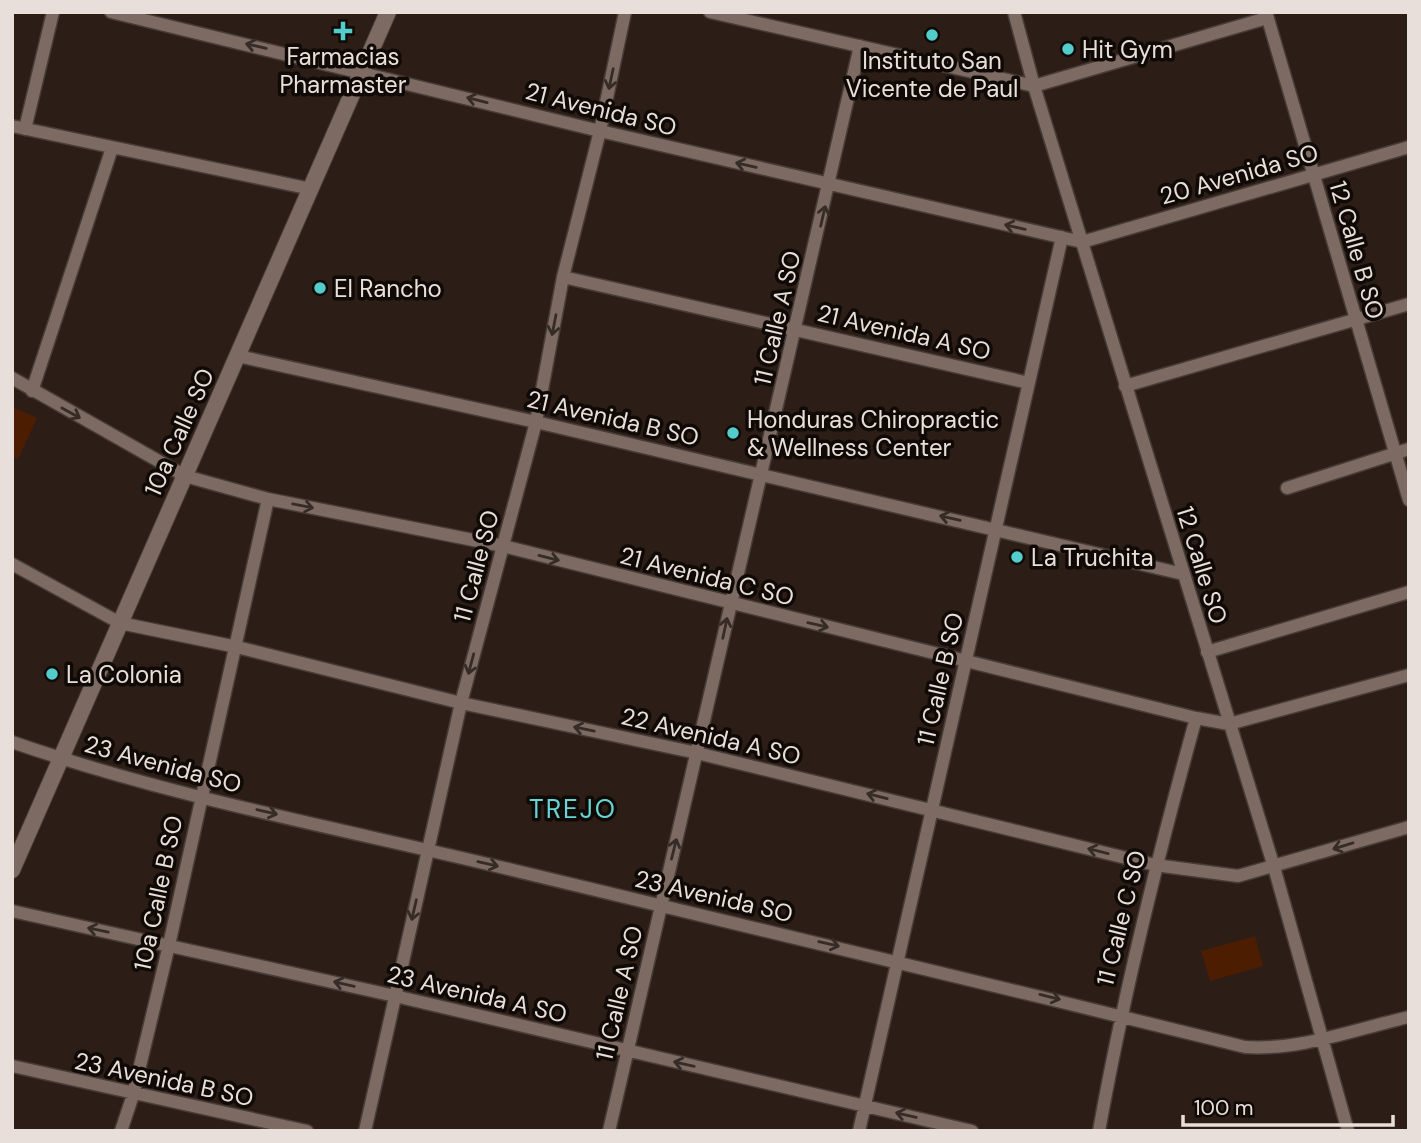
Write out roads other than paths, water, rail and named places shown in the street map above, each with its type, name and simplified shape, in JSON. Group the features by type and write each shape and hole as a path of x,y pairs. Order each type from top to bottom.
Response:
{"street":[{"path":"53,12 18,128 311,189"},
{"name":"21 Avenida SO","path":"110,12 129,14 600,131 1082,242"},
{"name":"10a Calle SO","path":"12,870 388,12"},
{"name":"11 Calle SO","path":"365,1131 460,703 536,422 563,278 600,131 625,12"},
{"path":"710,12 1034,86 1266,15"},
{"name":"12 Calle SO","path":"1014,12 1125,386 1274,867 1348,1131"},
{"name":"12 Calle B SO","path":"1266,15 1409,500"},
{"name":"11 Calle A SO","path":"609,1131 730,604 797,329 860,46"},
{"name":"20 Avenida SO","path":"1082,242 1409,147"},
{"path":"32,391 112,148"},
{"name":"11 Calle B SO","path":"859,1131 1062,237"},
{"name":"21 Avenida A SO","path":"563,278 1029,383"},
{"path":"1125,386 1409,304"},
{"name":"21 Avenida B SO","path":"238,356 996,528 1183,574"},
{"name":"21 Avenida C SO","path":"12,378 185,476 268,499 503,546 1196,718 1229,724 1409,675"},
{"path":"1287,488 1409,449"},
{"name":"10a Calle B SO","path":"121,1131 133,1095 169,945 268,499"},
{"name":"22 Avenida A SO","path":"12,564 120,622 237,647 460,703 697,753 1155,865 1238,876 1409,827"},
{"path":"1207,652 1409,592"},
{"name":"11 Calle C SO","path":"1099,1131 1120,1014 1155,865 1196,718"},
{"name":"23 Avenida SO","path":"12,742 61,759 200,796 898,960 1245,1047 1269,1049 1409,1017"},
{"name":"23 Avenida A SO","path":"12,911 395,996 972,1131"},
{"name":"23 Avenida B SO","path":"12,1066 133,1095 307,1131"}],"place":[{"name":"Farmacias Pharmaster","path":"343,31"},
{"name":"Instituto San Vicente de Paul","path":"932,35"},
{"name":"Hit Gym","path":"1068,49"},
{"name":"El Rancho","path":"320,288"},
{"name":"Honduras Chiropractic & Wellness Center","path":"733,433"},
{"name":"La Truchita","path":"1017,557"},
{"name":"La Colonia","path":"52,674"}],"district":[{"name":"TREJO","path":"573,809"}]}
